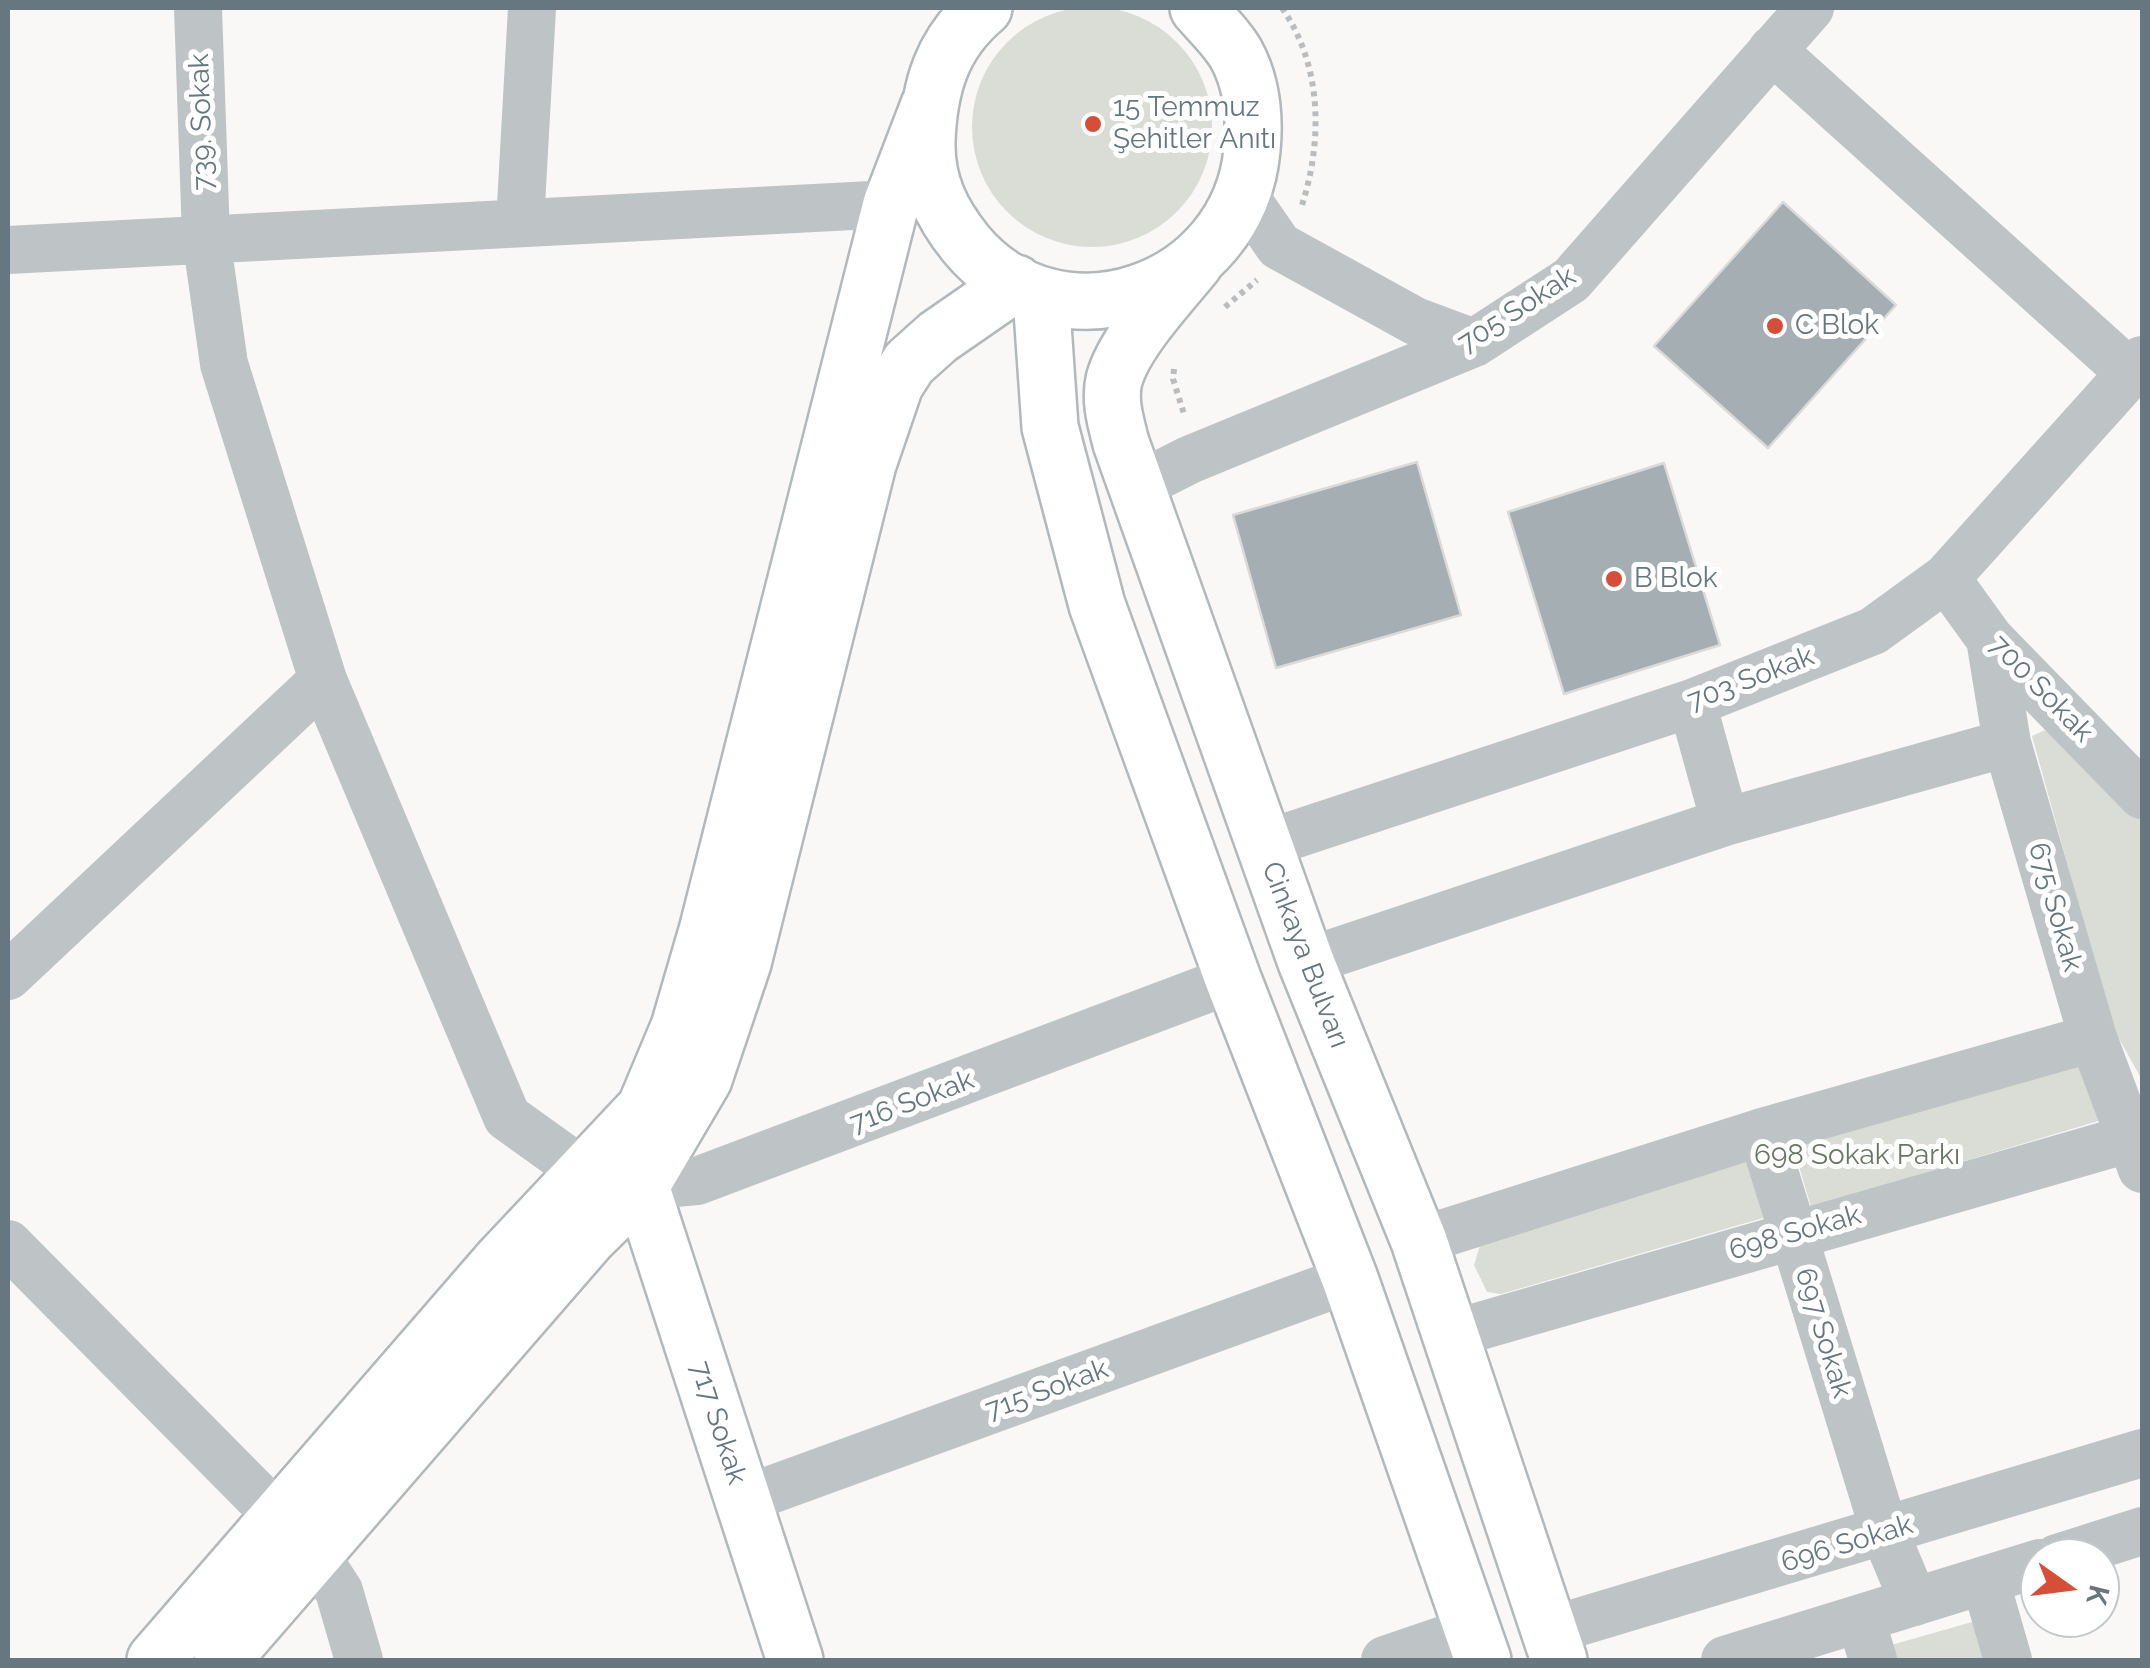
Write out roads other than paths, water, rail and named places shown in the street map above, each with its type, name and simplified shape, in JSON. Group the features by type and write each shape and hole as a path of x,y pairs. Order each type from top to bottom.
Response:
{"main road":[{"path":"1198,8 1227,31"},
{"path":"222,1660 297,1534 502,1260 644,1108 678,1027 891,204 939,65 971,14"},
{"name":"Cinkaya Bulvarı","path":"1227,31 1255,116 1249,182 1219,240 1148,321 1114,380 1114,412 1134,488 1306,962 1419,1242 1554,1646"},
{"path":"928,105 927,160 942,214 984,265 1029,289 1106,302 1169,282 1195,264"},
{"path":"1029,289 1050,427 1097,606 1234,979 1350,1279 1478,1645"},
{"path":"155,1660 297,1534 641,1186 704,1079 743,963 868,464 894,385 924,348 1029,289"},
{"name":"717 Sokak","path":"641,1186 795,1660"}],"street":[{"name":"739. Sokak","path":"198,8 206,238 224,364 323,680 507,1117 585,1172"},
{"path":"520,223 532,8"},
{"name":"705 Sokak","path":"1134,488 1189,460 1474,343 1572,280 1810,8"},
{"path":"1772,50 2136,367"},
{"path":"1243,194 1279,246 1415,321 1474,343"},
{"path":"8,250 891,204"},
{"name":"703 Sokak","path":"1263,844 1692,703 1873,632 1946,578 2136,367"},
{"name":"700 Sokak","path":"1946,578 1990,639 2142,794"},
{"name":"675 Sokak","path":"1990,639 2007,743 2093,1038 2139,1147"},
{"path":"8,976 323,680"},
{"path":"1692,703 1725,822"},
{"path":"1306,962 1725,822 2007,743"},
{"name":"716 Sokak","path":"585,1172 641,1186 697,1181 1234,979"},
{"path":"1419,1242 1762,1132 2093,1038"},
{"name":"697 Sokak","path":"1762,1132 1885,1533 1914,1602"},
{"name":"698 Sokak","path":"1449,1334 1792,1234 2139,1147"},
{"path":"8,1244 297,1534 339,1591 359,1660"},
{"name":"715 Sokak","path":"743,1500 1350,1279"},
{"name":"696 Sokak","path":"1554,1646 1885,1533 2142,1453"},
{"path":"1725,1660 1867,1640 1914,1602 2020,1569"},
{"path":"1985,1580 2008,1660"},
{"path":"1385,1660 1478,1645"}],"place":[{"name":"15 Temmuz Şehitler Anıtı","path":"1093,124"},
{"name":"C Blok","path":"1775,326"},
{"name":"B Blok","path":"1614,579"}],"park label":[{"name":"698 Sokak Parkı","path":"1857,1156"}]}
